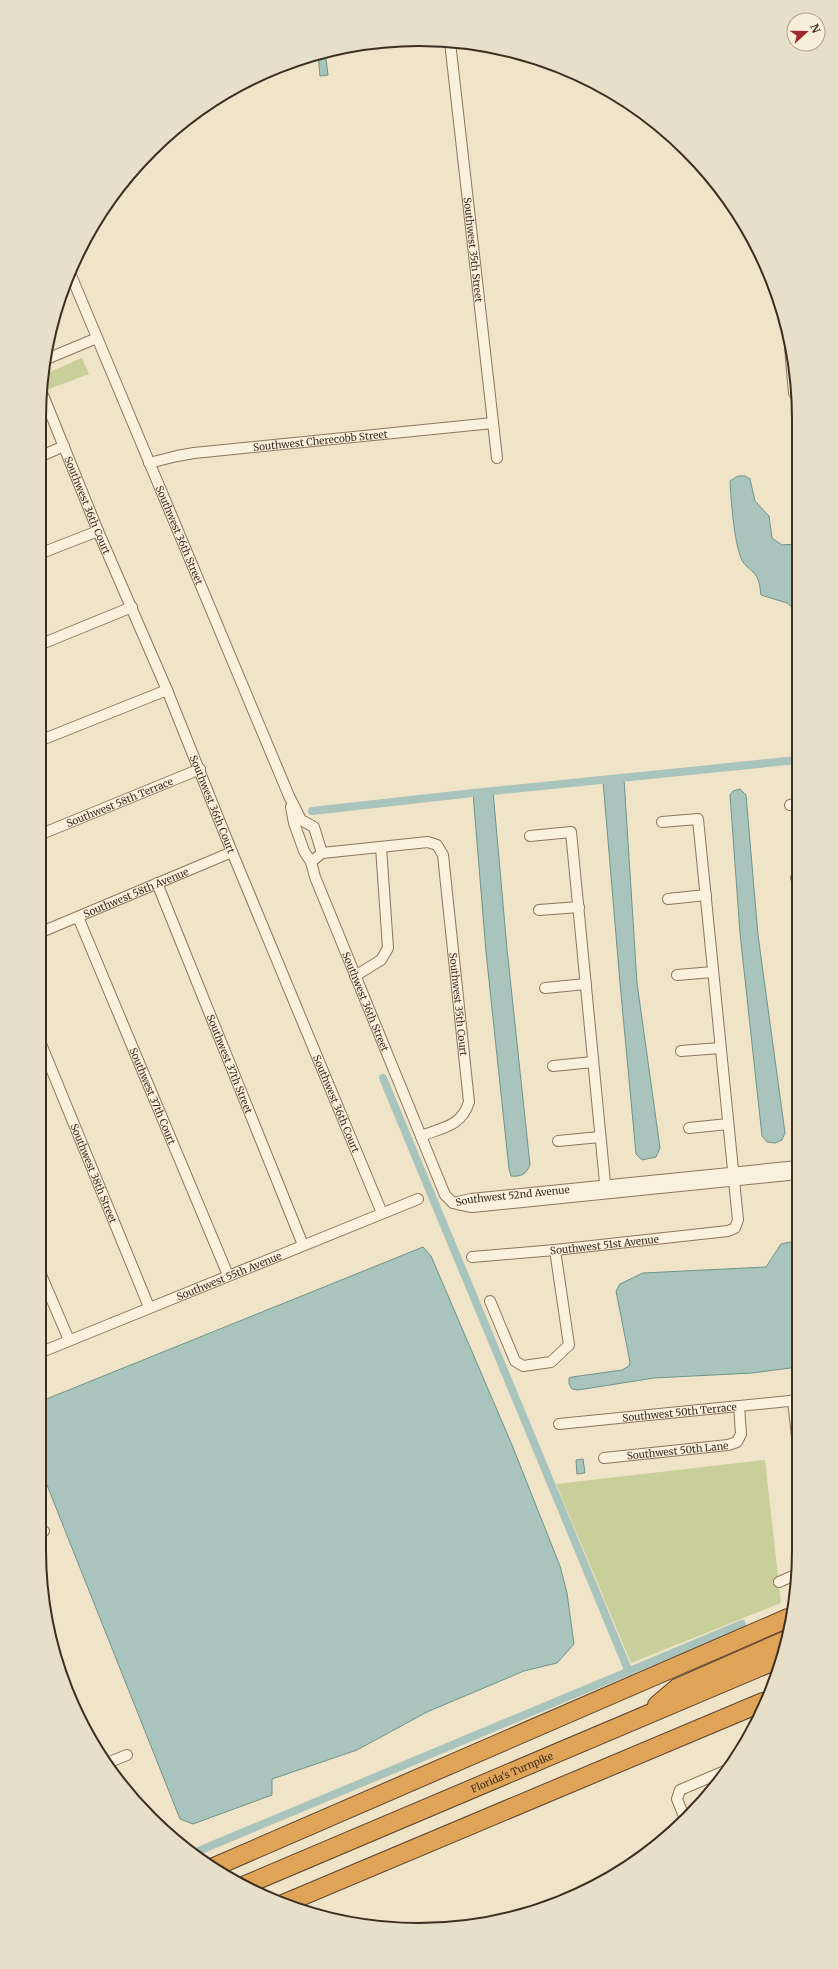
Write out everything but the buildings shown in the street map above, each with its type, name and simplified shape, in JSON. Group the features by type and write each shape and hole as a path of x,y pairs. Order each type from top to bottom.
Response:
{"highway":[{"path":"219,1865 786,1619"},
{"path":"642,1718 677,1688 780,1643"},
{"name":"Florida's Turnpike","path":"250,1883 534,1761 642,1718 775,1661"},
{"path":"292,1900 759,1704"}],"street":[{"name":"Southwest 35th Street","path":"451,48 497,458"},
{"name":"Southwest 36th Street","path":"73,280 289,796 302,820 314,827 322,854"},
{"path":"51,357 97,338"},
{"name":"Southwest 36th Court","path":"47,404 98,530 168,690 232,852 382,1213"},
{"name":"Southwest Cherecobb Street","path":"149,463 194,453 493,423"},
{"path":"46,454 64,446"},
{"path":"46,551 98,530"},
{"path":"46,642 132,607"},
{"path":"46,738 168,690"},
{"name":"Southwest 58th Terrace","path":"46,832 200,769"},
{"name":"Southwest 36th Street","path":"289,796 294,823 304,851 311,862 315,877 445,1195 453,1203"},
{"path":"662,822 698,819 733,1176"},
{"path":"530,836 571,832 605,1189"},
{"path":"300,837 309,842 319,842"},
{"name":"Southwest 35th Court","path":"381,847 428,842 437,845 443,855 469,1102 465,1114 458,1122 421,1136"},
{"path":"311,862 322,854 381,847 388,948 381,960 355,976"},
{"name":"Southwest 58th Avenue","path":"46,930 232,852"},
{"name":"Southwest 37th Street","path":"157,883 303,1245"},
{"path":"668,899 706,895"},
{"path":"539,910 578,907"},
{"name":"Southwest 37th Court","path":"78,916 228,1275"},
{"path":"677,975 713,972"},
{"path":"545,988 586,984"},
{"path":"681,1051 720,1048"},
{"name":"Southwest 38th Street","path":"46,1056 150,1307"},
{"path":"553,1066 593,1062"},
{"path":"689,1128 728,1124"},
{"path":"558,1141 600,1137"},
{"name":"Southwest 52nd Avenue","path":"453,1203 472,1207 605,1189 733,1176 792,1167"},
{"name":"Southwest 52nd Avenue","path":"733,1176 792,1174"},
{"name":"Southwest 51st Avenue","path":"472,1257 555,1250 728,1231 735,1228 738,1220 733,1176"},
{"name":"Southwest 55th Avenue","path":"46,1350 418,1198"},
{"path":"490,1301 515,1361 523,1366 551,1362 569,1345 555,1250"},
{"path":"46,1286 69,1340"},
{"name":"Southwest 50th Terrace","path":"559,1424 792,1400"},
{"name":"Southwest 50th Lane","path":"604,1458 728,1445 737,1442 741,1434 739,1406"},
{"path":"778,1582 791,1577"},
{"path":"112,1761 127,1755"},
{"path":"683,1814 677,1799 680,1790 717,1774"}],"green space":[{"path":"82,358 89,374 49,389 48,386 49,372"},
{"path":"765,1460 781,1603 631,1663 556,1484"}],"water":[{"path":"326,58 328,75 320,76 319,60"},
{"path":"738,476 745,476 750,479 755,501 769,516 772,538 782,545 792,544 792,607 787,603 761,595 757,577 742,560 735,531 730,481"},
{"path":"624,779 637,983 660,1148 656,1157 642,1160 636,1154 603,781"},
{"path":"740,789 746,795 758,935 785,1133 782,1140 775,1143 767,1142 762,1136 740,933 730,795 733,791"},
{"path":"493,791 507,949 530,1165 527,1171 523,1174 515,1176 511,1176 509,1169 486,952 473,793"},
{"path":"792,1243 792,1368 752,1373 654,1378 578,1390 572,1389 569,1384 569,1378 622,1370 629,1366 630,1362 616,1291 620,1284 643,1273 766,1267 781,1244"},
{"path":"423,1247 431,1256 512,1445 560,1566 567,1593 574,1644 557,1663 524,1671 427,1712 357,1750 272,1779 272,1795 193,1824 180,1819 46,1483 46,1399"},
{"path":"583,1459 585,1473 577,1474 576,1460"}],"waterway":[{"path":"312,811 792,761"},
{"path":"383,1078 629,1672"},
{"path":"199,1851 742,1624"}]}
